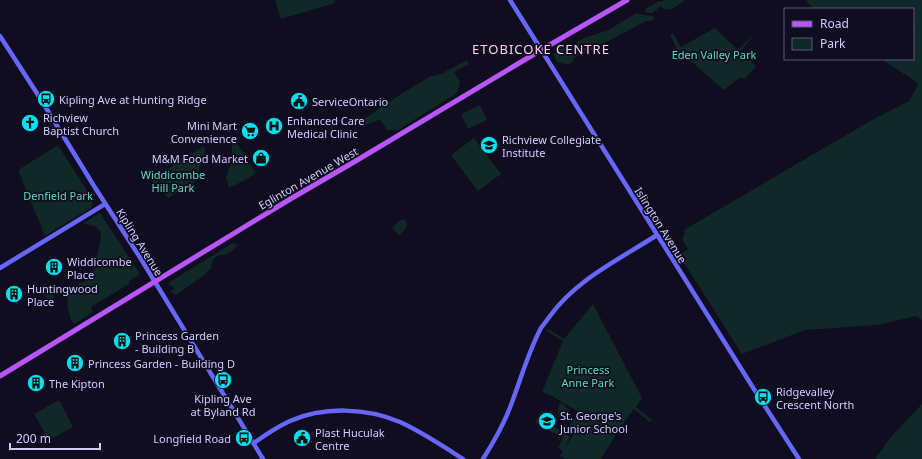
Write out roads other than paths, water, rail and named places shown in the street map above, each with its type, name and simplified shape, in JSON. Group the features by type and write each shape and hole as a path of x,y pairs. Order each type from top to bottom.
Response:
{"main road":[{"name":"Islington Avenue","path":"510,0 799,459"},
{"name":"Eglinton Avenue West","path":"0,376 292,198 627,0"},
{"name":"Kipling Avenue","path":"0,36 134,248 264,459"},
{"path":"0,268 105,204"},
{"path":"484,459 503,424 525,365 542,327 554,310 582,283 657,235"},
{"path":"254,443 285,423 295,419 325,412 354,412 389,418 401,423 425,435 463,459"}],"waterway":[{"path":"888,0 888,2 894,4 898,8"},
{"path":"914,24 922,28"}],"place":[{"name":"Kipling Ave at Hunting Ridge","path":"46,99"},
{"name":"ServiceOntario","path":"299,101"},
{"name":"Richview Baptist Church","path":"30,123"},
{"name":"Enhanced Care Medical Clinic","path":"274,126"},
{"name":"Mini Mart Convenience","path":"250,131"},
{"name":"Richview Collegiate Institute","path":"489,145"},
{"name":"M&M Food Market","path":"261,158"},
{"name":"Widdicombe Place","path":"54,267"},
{"name":"Huntingwood Place","path":"14,294"},
{"name":"Princess Garden - Building B","path":"122,341"},
{"name":"Princess Garden - Building D","path":"75,363"},
{"name":"Kipling Ave at Byland Rd","path":"223,380"},
{"name":"The Kipton","path":"36,383"},
{"name":"Ridgevalley Crescent North","path":"763,397"},
{"name":"St. George's Junior School","path":"547,421"},
{"name":"Longfield Road","path":"244,438"},
{"name":"Plast Huculak Centre","path":"302,438"}],"district":[{"name":"ETOBICOKE CENTRE","path":"541,49"}],"park label":[{"name":"Eden Valley Park","path":"714,54"},
{"name":"Widdicombe Hill Park","path":"173,180"},
{"name":"Denfield Park","path":"58,195"},
{"name":"Princess Anne Park","path":"588,375"}]}
